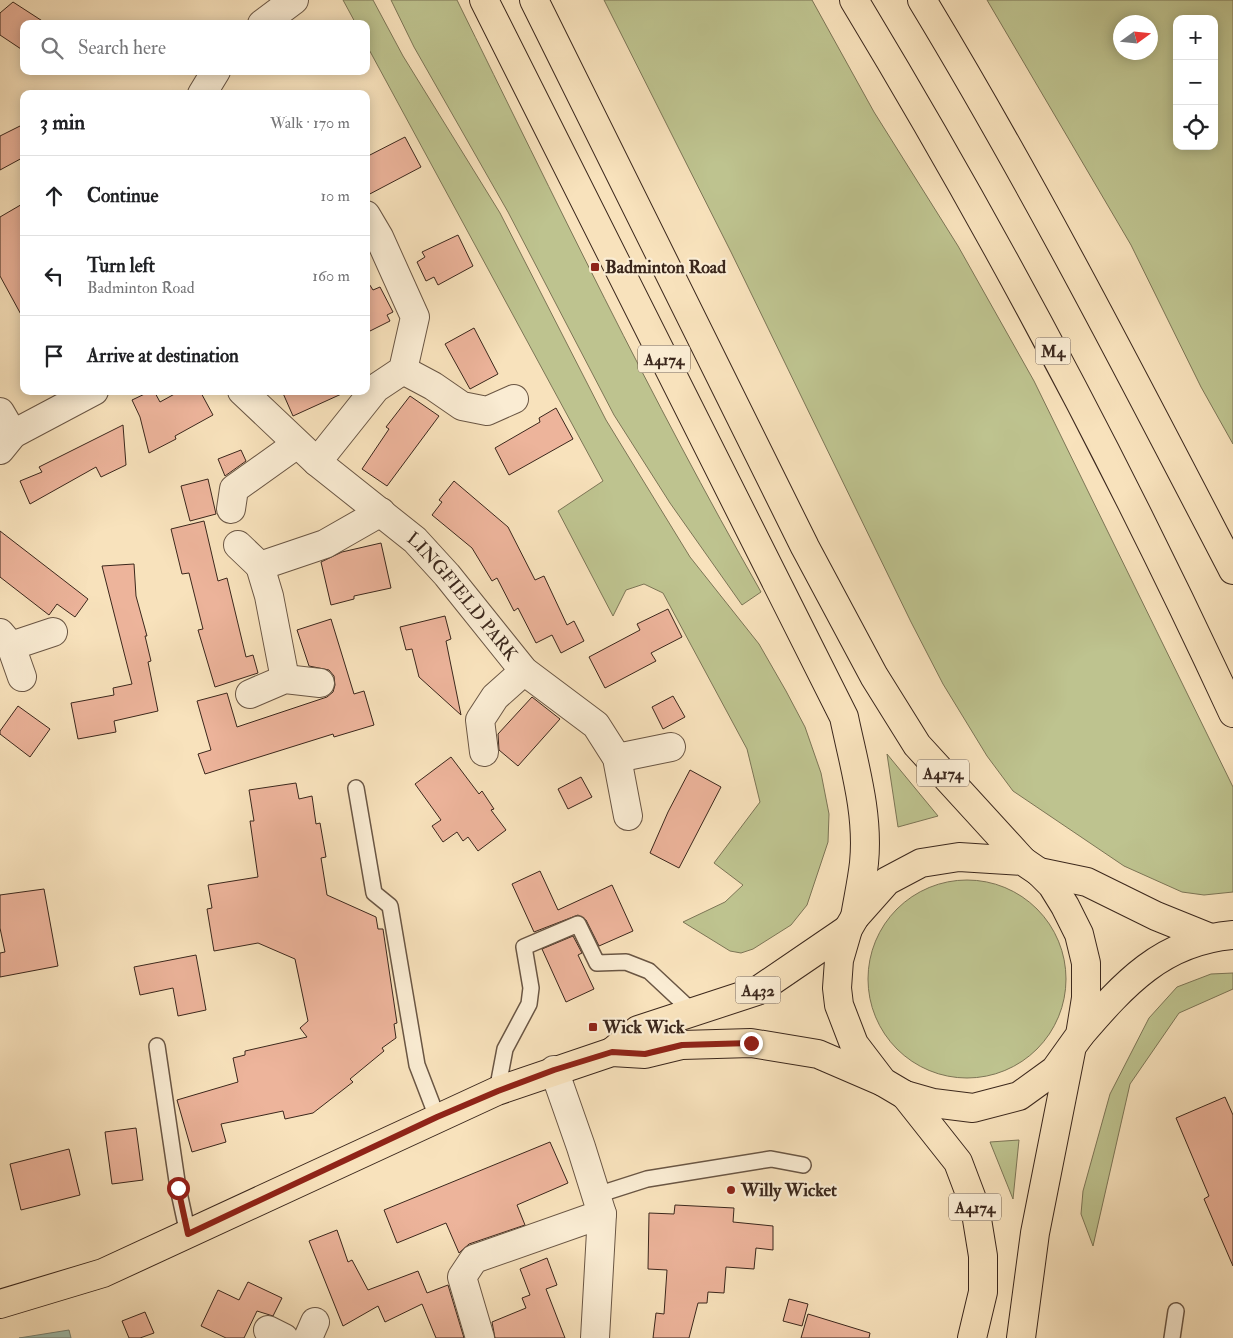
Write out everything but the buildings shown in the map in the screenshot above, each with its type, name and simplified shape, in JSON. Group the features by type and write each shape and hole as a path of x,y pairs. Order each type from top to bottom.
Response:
{"main road":[{"name":"A4174","path":"484,0 844,717 864,819 864,862 851,923"},
{"name":"A4174","path":"534,0 806,547 874,676 917,745 1031,866"},
{"name":"M4","path":"854,0 924,115 1028,303 1184,607 1233,713"},
{"path":"922,0 982,100 1076,269 1233,570"},
{"path":"958,857 1031,866 1087,882 1156,916 1220,936 1164,955 1147,966 1115,995 1055,1070 1019,1096 973,1108 933,1103 894,1088 854,1044 839,1005 837,988 839,960 851,923 887,881 922,864 958,857"},
{"path":"1021,1338 1035,1233 1086,998 1086,963 1079,934 1052,885 1031,866"},
{"name":"A432","path":"612,1052 638,1030 756,991 851,923"},
{"name":"A432","path":"0,1304 103,1273 437,1117 554,1070 612,1052 645,1054 682,1045 751,1043 818,1054 894,1088"},
{"name":"A4174","path":"894,1088 958,1162 975,1206 983,1256 983,1292 972,1338"}],"street":[{"path":"267,20 294,0"},
{"path":"204,90 214,75"},
{"path":"370,394 403,370 415,317 380,224"},
{"path":"403,370 433,386 462,406 487,411 514,399"},
{"path":"4,432 85,395"},
{"name":"LINGFIELD PARK","path":"246,395 307,453 415,540 448,576 524,670 596,725 617,758 628,816"},
{"path":"231,509 234,490 307,453 369,395"},
{"path":"260,566 325,544 381,512"},
{"path":"238,544 260,566 269,596 285,679"},
{"path":"22,677 6,640 53,632"},
{"path":"484,752 480,720 495,697 524,670"},
{"path":"250,694 285,679 320,682"},
{"path":"617,758 671,746"},
{"path":"554,1070 599,1205 595,1338"},
{"path":"480,1338 462,1277 474,1259 599,1205"}],"lane":[{"path":"356,788 374,893 390,906 417,1065 437,1117"},
{"path":"498,1091 505,1049 529,1004 531,988 524,947 578,924 597,963 626,962 649,971 694,1013"},
{"path":"157,1046 178,1188 188,1234"},
{"path":"599,1205 647,1179 771,1159 803,1165"},
{"path":"1172,1338 1176,1311"}],"green space":[{"path":"343,0 373,0 403,56 500,213 606,420 690,557 759,644 805,727 821,773 829,814 828,842 807,905 791,925 753,949 741,953 730,951 683,922 725,902 743,885 714,863 760,802 747,749 663,593 644,584 626,590 613,616 558,511 603,481 370,51 370,20 354,20"},
{"path":"391,0 457,0 642,372 761,592 742,605 670,503 614,415 508,212 414,47"},
{"path":"604,0 812,0 874,112 958,246 1034,381 1233,787 1233,892 1204,895 1182,892 1124,866 1013,791 987,756 943,684 911,622 731,252"},
{"path":"987,0 1233,0 1233,444 1201,387 1131,245"},
{"path":"887,754 938,816 898,827"},
{"path":"957,880 977,880 996,884 1014,892 1030,902 1044,916 1062,950 1066,979 1062,1008 1054,1026 1044,1042 1030,1056 996,1074 977,1078 957,1078 938,1074 920,1066 904,1056 890,1042 872,1008 868,989 868,969 872,950 880,932 890,916 904,902 938,884"},
{"path":"1233,973 1233,989 1179,1013 1130,1084 1093,1246 1081,1214 1083,1191 1110,1094 1149,1018 1177,987 1211,974"},
{"path":"1019,1140 1013,1199 990,1142"}],"shaded area":[{"path":"69,1330 71,1338 19,1338"}],"place":[{"name":"Badminton Road","path":"595,267"},
{"name":"Wick Wick","path":"593,1027"},
{"name":"Willy Wicket","path":"731,1190"}],"route":[{"path":"178,1188 188,1234 437,1117 554,1070 612,1052 645,1054 682,1045 751,1043"}]}
